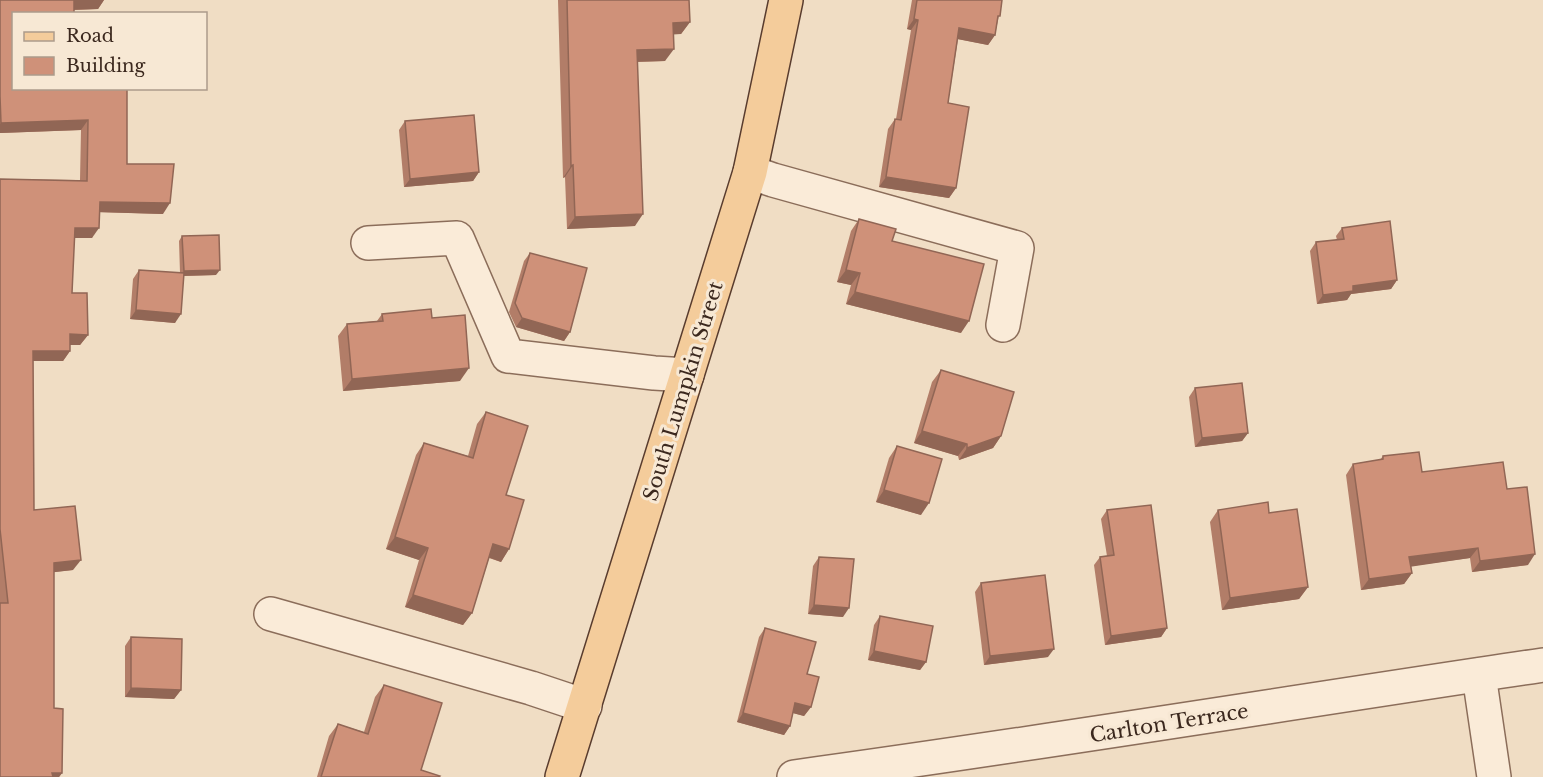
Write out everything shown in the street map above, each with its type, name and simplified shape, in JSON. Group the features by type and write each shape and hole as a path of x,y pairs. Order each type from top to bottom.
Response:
{"main road":[{"name":"South Lumpkin Street","path":"562,777 750,172 786,0"}],"street":[{"path":"750,172 1017,248 1003,325"},
{"path":"368,243 457,238 508,356 687,375"},
{"path":"271,614 531,688 585,706"},
{"name":"Carlton Terrace","path":"794,777 1183,721 1543,665"},
{"path":"1479,675 1494,777"}],"building":[{"path":"0,0 74,0 74,12 12,12 12,90 127,90 127,164 174,164 170,203 100,202 99,228 75,228 72,293 87,293 88,335 70,334 70,351 33,351 34,510 75,506 81,560 54,563 54,708 63,709 62,773 52,773 53,777 0,777 0,603 8,603 0,529 0,179 87,181 88,120 1,123"},
{"path":"567,0 689,0 690,22 673,23 674,49 637,50 643,214 575,217 573,165 571,166"},
{"path":"917,0 1002,0 995,35 959,28 948,103 969,107 956,188 886,177 895,119 901,120 918,20 914,19"},
{"path":"474,115 479,172 410,179 405,121"},
{"path":"859,219 896,229 892,241 984,264 969,321 855,292 860,273 846,270"},
{"path":"1390,221 1397,280 1353,286 1353,291 1323,295 1316,242 1344,239 1342,228"},
{"path":"219,235 220,270 184,271 182,236"},
{"path":"530,253 587,268 570,332 522,318 515,303"},
{"path":"139,270 184,273 181,314 136,310"},
{"path":"431,309 432,318 465,315 469,368 352,379 347,324 383,321 382,314"},
{"path":"941,370 1014,392 1001,436 967,448 967,444 922,431"},
{"path":"1242,383 1248,433 1202,438 1195,388"},
{"path":"486,412 528,426 506,495 524,500 509,549 493,544 472,613 413,595 428,548 395,537 424,443 473,458"},
{"path":"897,446 942,459 929,503 884,490"},
{"path":"1419,452 1422,472 1503,462 1507,489 1527,487 1535,554 1480,561 1478,548 1409,557 1412,573 1369,579 1353,464 1383,459 1383,456"},
{"path":"1268,502 1269,513 1297,509 1308,587 1230,598 1218,510"},
{"path":"1151,505 1167,628 1111,636 1100,557 1114,555 1107,510"},
{"path":"819,557 854,559 849,608 814,605"},
{"path":"1045,575 1054,649 990,656 981,583"},
{"path":"880,616 933,626 926,662 874,651"},
{"path":"765,628 816,642 807,674 819,677 811,707 795,703 790,726 743,713"},
{"path":"131,637 182,639 181,690 131,688"},
{"path":"384,685 442,703 421,770 440,776 321,777 338,724 368,734"}]}
